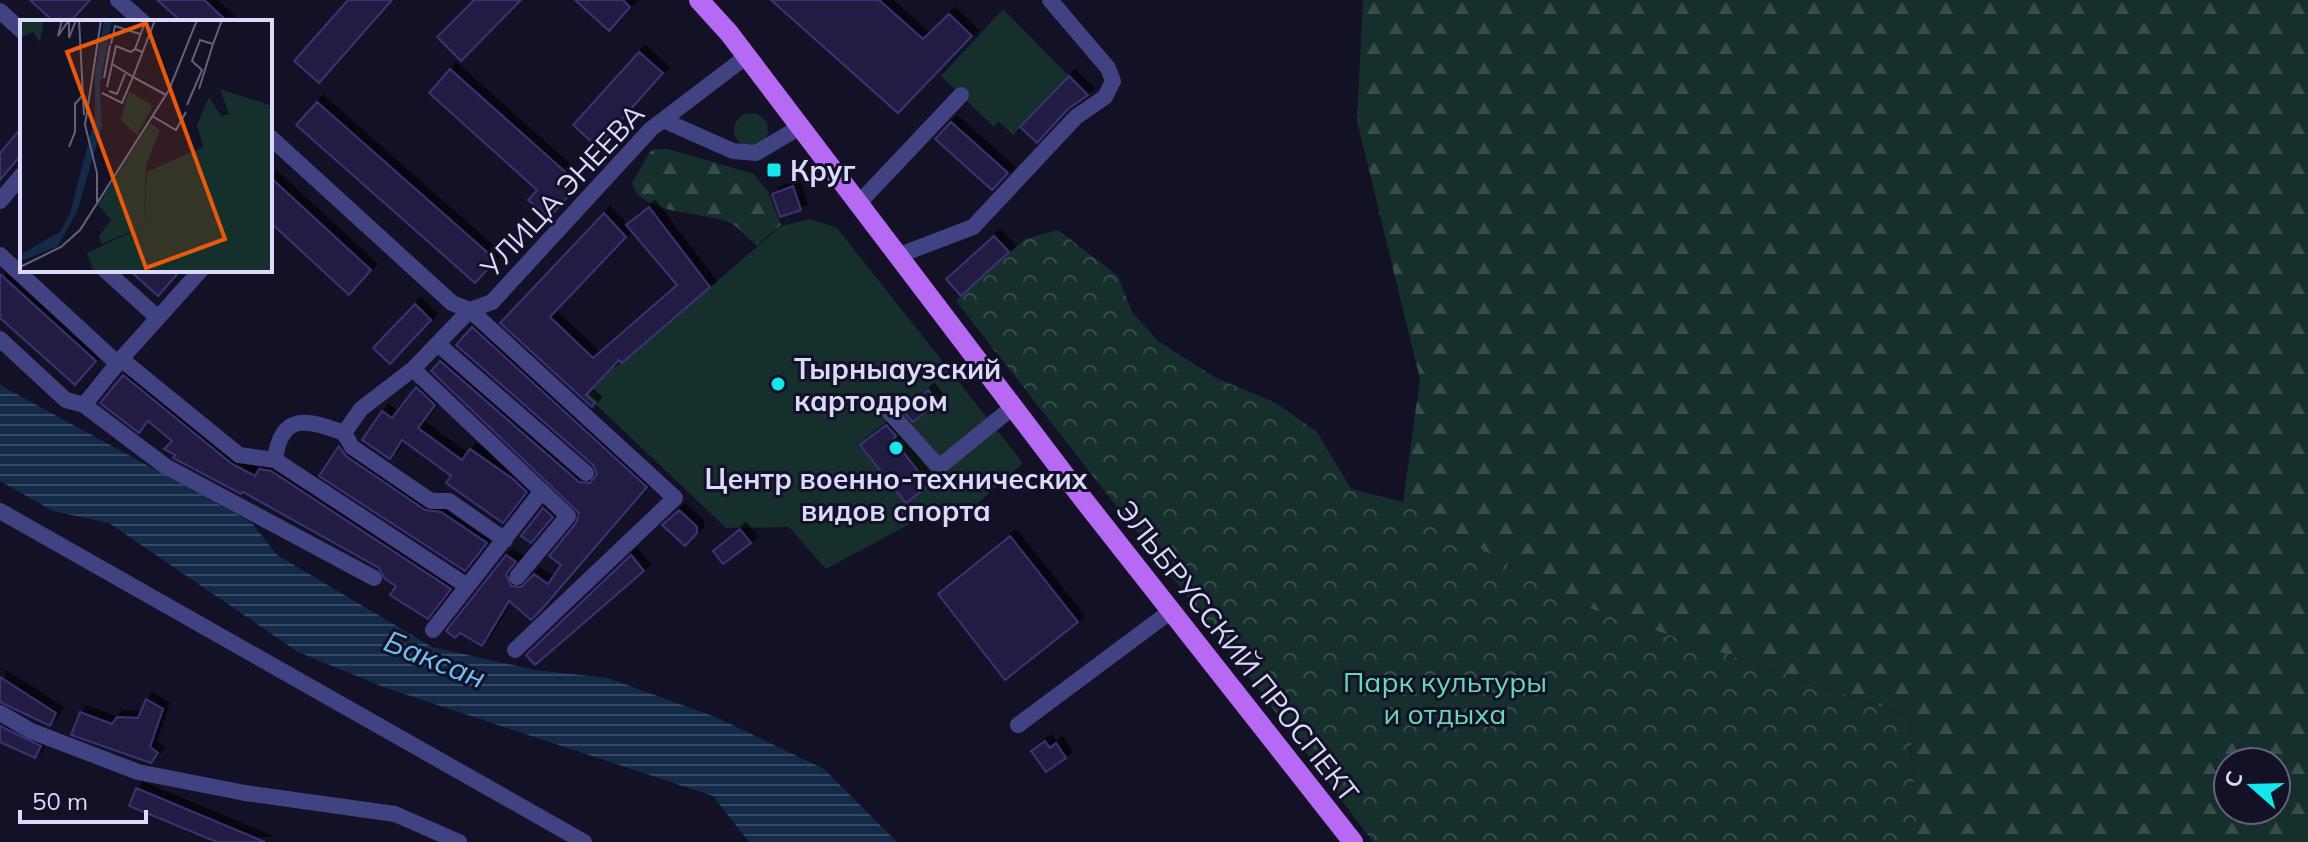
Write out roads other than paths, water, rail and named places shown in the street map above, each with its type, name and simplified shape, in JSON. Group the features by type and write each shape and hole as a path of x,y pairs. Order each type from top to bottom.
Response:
{"main road":[{"name":"ЭЛЬБРУССКИЙ ПРОСПЕКТ","path":"699,0 747,56 1013,407 1353,842"}],"street":[{"path":"118,0 141,20"},
{"path":"897,256 973,227 1076,117 1105,97 1113,81 1108,68 1050,0"},
{"path":"0,11 20,29"},
{"name":"УЛИЦА ЭНЕЕВА","path":"272,139 452,303 470,310 492,302 651,129 747,56"},
{"path":"858,204 961,95"},
{"path":"663,120 733,151 756,153 800,127"},
{"path":"0,201 20,177"},
{"path":"0,255 119,361 239,455 275,460 467,586"},
{"path":"107,272 158,318"},
{"path":"84,405 199,272"},
{"path":"344,433 361,409 413,369 470,310 675,498 515,650"},
{"path":"0,339 66,400 84,405 165,466 374,578"},
{"path":"439,345 586,473"},
{"path":"413,369 568,516 517,577"},
{"path":"882,404 939,467 1013,407"},
{"path":"275,460 277,443 288,427 304,421 344,433 352,447 431,501 449,501 505,540"},
{"path":"433,630 542,491"},
{"path":"0,511 584,842"},
{"path":"1018,725 1171,611"},
{"path":"0,713 31,731 138,772 245,793 395,814 459,842"}],"water":[{"name":"Баксан","path":"0,385 251,522 277,555 432,647 535,670 608,678 718,718 824,769 897,842 749,842 713,796 386,688 298,652 109,523 53,511 0,481"}],"place":[{"name":"Круг","path":"774,170"},
{"name":"Тырныаузский картодром","path":"778,384"},
{"name":"Центр военно-технических видов спорта","path":"896,448"}],"park label":[{"name":"Парк культуры и отдыха","path":"1445,697"}]}
